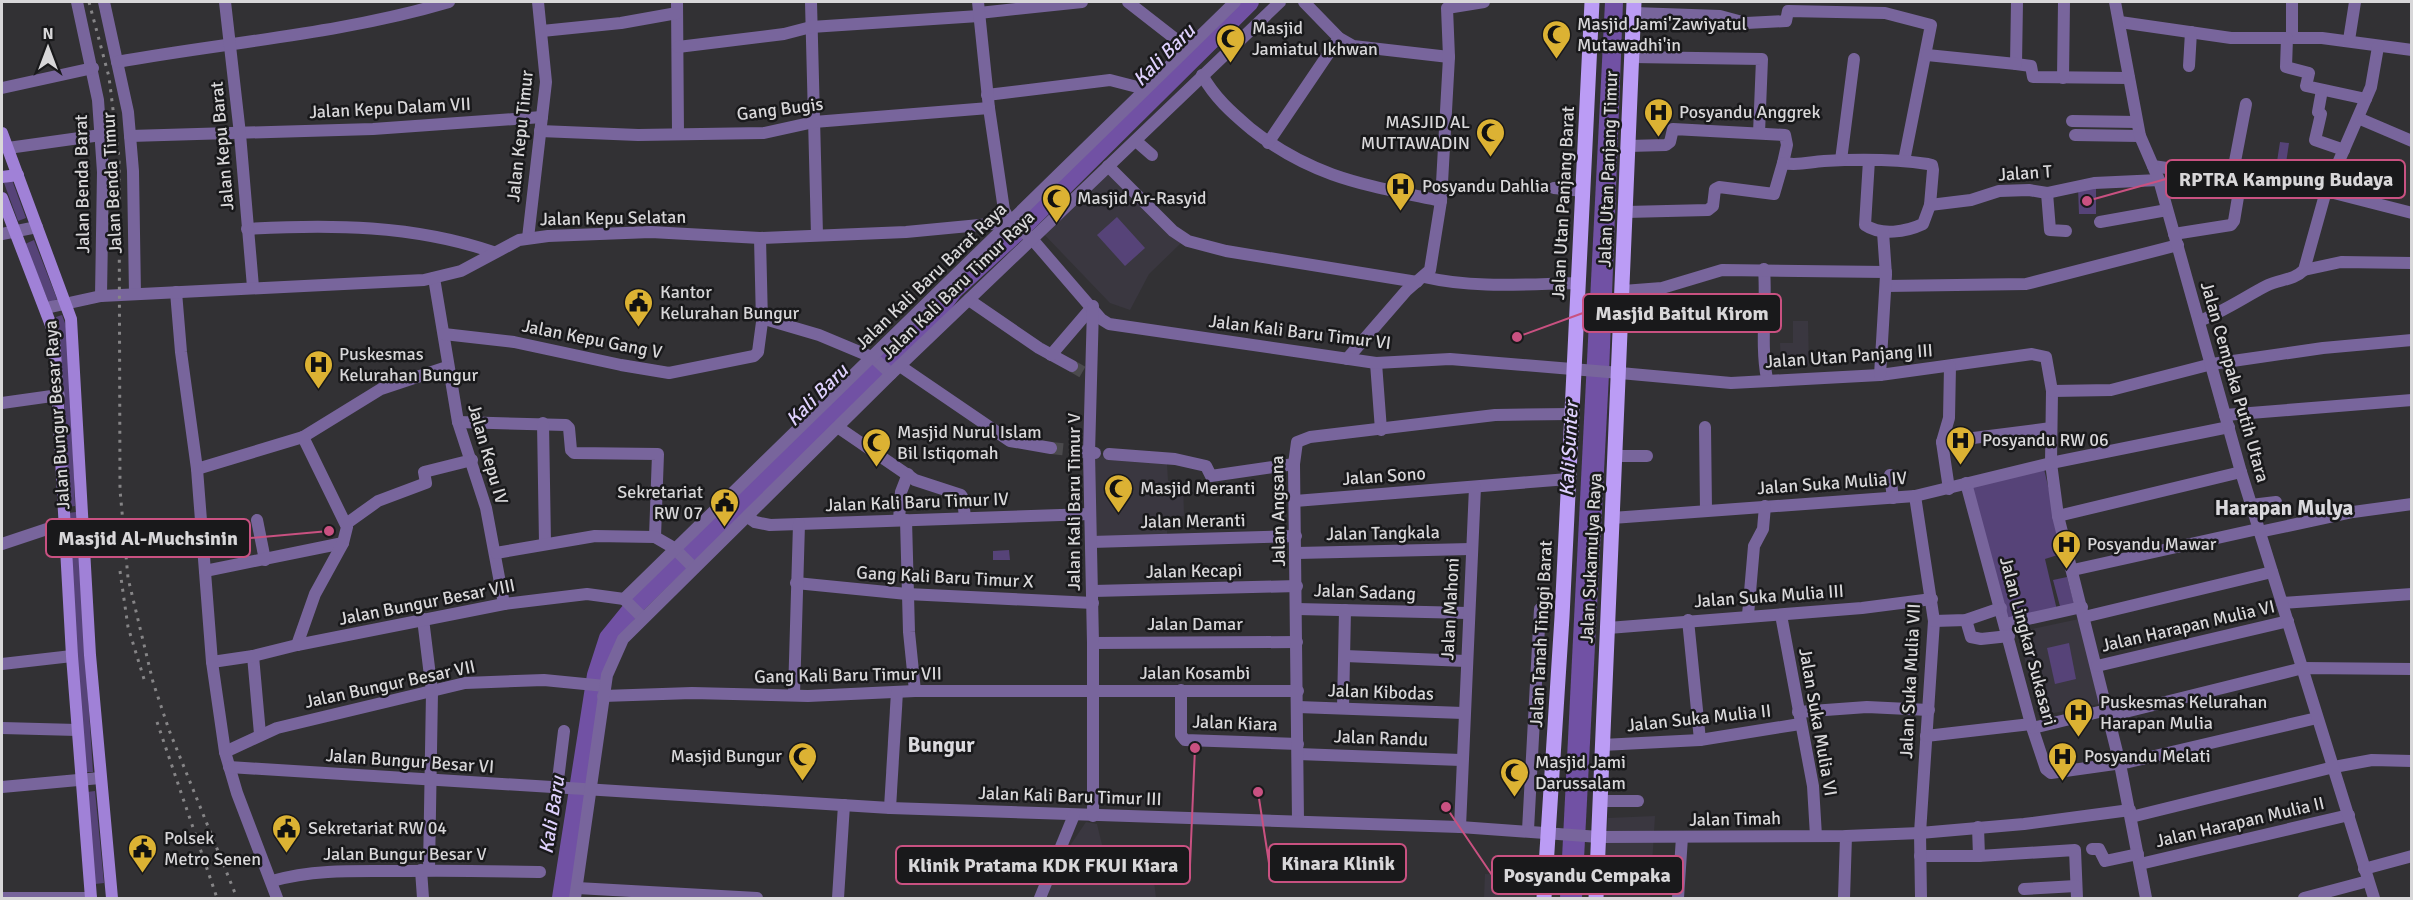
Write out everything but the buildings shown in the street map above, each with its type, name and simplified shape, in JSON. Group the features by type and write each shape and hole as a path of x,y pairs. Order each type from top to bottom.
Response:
{"main road":[{"name":"Jalan Utan Panjang Barat","path":"1576,371 1578,283 1592,2"},
{"name":"Jalan Utan Panjang Timur","path":"1617,373 1623,291 1634,7"},
{"name":"Jalan Bungur Besar Raya","path":"2,133 7,161 18,174 66,302 73,332 89,644 112,898"},
{"path":"2,172 7,161"},
{"path":"2,177 18,174"},
{"name":"Jalan Bungur Besar Raya","path":"2,198 54,333 72,656 91,898"},
{"name":"Jalan Tanah Tinggi Barat","path":"1544,898 1555,833 1568,479 1571,414 1576,371"},
{"name":"Jalan Sukamulya Raya","path":"1596,898 1594,836 1600,801 1617,373"}],"street":[{"name":"Jalan Benda Barat","path":"77,2 93,68 100,135 101,296"},
{"name":"Jalan Benda Timur","path":"104,2 130,136 135,294"},
{"name":"Jalan Kepu Barat","path":"225,2 240,134 253,287"},
{"path":"117,62 391,18 449,2"},
{"name":"Jalan Kepu Timur","path":"528,238 546,82 538,2"},
{"path":"811,2 817,236"},
{"path":"678,47 784,34 811,27 1082,2"},
{"path":"1128,2 1187,48"},
{"name":"Jalan Kali Baru Barat Raya","path":"632,608 674,549 886,366 1012,223 1235,2"},
{"name":"Jalan Kali Baru Timur Raya","path":"576,893 585,790 599,688 632,608 691,565 748,517 839,428 886,366 969,300 1030,237 1136,141 1280,2"},
{"path":"1304,2 1340,38 1353,46 1449,57"},
{"path":"1347,359 1430,270 1441,201 1449,57 1447,8 1453,4 1484,2"},
{"path":"2016,64 2017,2"},
{"path":"2063,78 2064,2"},
{"path":"2104,2 2117,11 2191,32 2231,38 2349,40 2378,47 2412,50"},
{"path":"2292,2 2286,68 2309,73 2306,86 2366,99"},
{"path":"2349,40 2355,2"},
{"path":"1634,7 1720,16 1746,23 1786,21 1787,6 1885,7 1931,25 1927,55 1913,106 1904,161"},
{"path":"542,32 621,23 677,7 678,134"},
{"path":"979,10 988,102 1004,210 1012,223 1030,237 1093,306 1051,355"},
{"name":"Jalan Cempaka Putih Utara","path":"2117,11 2140,136 2159,180 2251,506 2374,898"},
{"path":"2189,66 2191,32"},
{"path":"1268,143 1340,38"},
{"path":"2199,321 2219,314 2268,285 2296,278 2304,270 2326,191 2366,99 2378,47"},
{"path":"1927,55 2031,66 2034,77 2128,78"},
{"path":"1632,57 1762,59 1759,133"},
{"path":"1841,160 1854,59"},
{"path":"2,88 93,68"},
{"path":"1202,75 1214,96 1268,143 1324,174 1441,201"},
{"name":"Gang Bugis","path":"540,131 764,133 814,122 988,102 1110,80 1145,89"},
{"path":"2322,90 2318,112 2321,114 2315,140 2344,150"},
{"path":"1886,286 2026,284 2230,225 2234,221 2246,104"},
{"name":"Jalan Kepu Dalam VII","path":"130,136 240,134 542,117"},
{"path":"2358,118 2411,141"},
{"path":"2072,121 2137,122"},
{"path":"1626,212 1708,210 1713,206 1715,189 1719,187 1774,194 1787,145 1785,135 1673,129 1670,142 1666,145 1628,146"},
{"path":"5,151 100,135"},
{"path":"2075,135 2140,136"},
{"path":"1136,141 1152,155"},
{"path":"1783,163 1797,166 1800,163 1869,160 1932,165 1930,205 1923,224 1899,231 1883,232 1867,227 1864,221 1869,160"},
{"path":"1108,166 1173,231 1188,241 1226,251 1452,283 1513,286 1578,283"},
{"path":"2154,166 2326,191 2412,213"},
{"name":"Jalan T","path":"1930,205 1971,200 1999,191 2029,190 2047,193 2094,183 2159,180"},
{"path":"1554,188 1583,191"},
{"path":"2047,193 2050,230 2066,231"},
{"path":"2100,222 2168,210"},
{"name":"Jalan Kepu Selatan","path":"46,308 101,296 434,278 449,275 493,252 528,238 590,233 651,232 760,238 906,232 1012,223"},
{"path":"248,229 287,226 394,230 438,237 493,252"},
{"path":"2,234 37,227"},
{"path":"1880,375 1886,286 1883,232"},
{"name":"Jalan Kepu Gang V","path":"444,334 514,342 611,364 669,373 757,355 761,318 760,238"},
{"path":"469,245 472,265"},
{"path":"2304,270 2341,262 2412,263"},
{"path":"1623,291 1662,288 1722,270 1764,268 1827,273 1886,272"},
{"path":"1764,268 1767,297 1763,352 1767,379"},
{"name":"Jalan Kepu IV","path":"434,278 444,334 447,367 458,422 480,484 496,553 504,604"},
{"path":"176,292 181,352 197,469 212,662 225,752 278,898"},
{"path":"969,300 1051,355 1072,366"},
{"name":"Jalan Kali Baru Timur VI","path":"1093,306 1101,319 1109,324 1376,363 1450,359 1617,373"},
{"name":"Jalan Kali Baru Timur V","path":"1093,306 1088,452 1093,597 1093,816"},
{"path":"761,318 819,335 886,366 1010,441 1051,448"},
{"path":"2146,898 2120,764 2058,516 2051,463 2052,391 2111,390 2212,364 2323,348 2412,340"},
{"name":"Jalan Utan Panjang III","path":"1617,373 1731,382 1880,375 2032,354 2043,355 2048,361 2052,391"},
{"path":"1376,363 1381,430"},
{"path":"1949,489 1942,442 1949,418 1950,366"},
{"path":"197,469 303,437 381,389 447,367"},
{"path":"2,403 59,395"},
{"name":"Jalan Suka Mulia IV","path":"1612,518 1915,496 2227,421 2412,400"},
{"name":"Jalan Angsana","path":"1298,820 1294,449 1302,439 1495,416 1571,414"},
{"path":"458,422 543,423 568,426 571,450 579,455 658,454 655,537"},
{"path":"543,423 545,543"},
{"path":"1705,427 1706,510"},
{"path":"839,428 924,484 961,495 965,518"},
{"path":"1942,442 2051,428"},
{"path":"297,645 315,594 343,543 346,524 330,497 303,437"},
{"path":"1109,454 1175,459 1206,466 1211,476 1294,464"},
{"path":"1615,456 1647,456"},
{"path":"346,524 378,501 427,483 424,472 472,460"},
{"path":"2058,516 2241,472"},
{"path":"908,474 901,492 915,691"},
{"path":"1890,475 1893,498"},
{"path":"1475,487 1568,479"},
{"name":"Jalan Lingkar Sukasari","path":"1966,483 2032,726 2046,769 2051,773 2120,764"},
{"name":"Jalan Sono","path":"1295,501 1475,487"},
{"name":"Jalan Mahoni","path":"1460,827 1463,712 1475,487"},
{"name":"Jalan Suka Mulia VII","path":"1915,496 1934,621 1920,833 1921,898"},
{"path":"2251,506 2276,502"},
{"path":"2073,570 2259,530 2352,512 2412,504"},
{"path":"1748,615 1754,546 1762,530 1765,506"},
{"name":"Jalan Kali Baru Timur IV","path":"748,517 759,524 799,524 1090,514"},
{"path":"257,520 265,560"},
{"path":"2,544 64,523"},
{"path":"794,694 799,524"},
{"path":"496,553 595,536 655,537 674,549 691,565"},
{"name":"Jalan Meranti","path":"1091,542 1296,536"},
{"path":"205,571 343,543"},
{"name":"Jalan Tangkala","path":"1296,553 1471,549"},
{"path":"1966,620 1971,637 1981,639 2007,630 2083,612 2272,572"},
{"name":"Gang Kali Baru Timur X","path":"796,583 907,594 1093,597"},
{"name":"Jalan Kecapi","path":"1093,597 1296,586"},
{"name":"Jalan Bungur Besar VIII","path":"212,662 253,656 297,645 504,604 587,594 632,608"},
{"path":"2282,603 2412,594"},
{"name":"Jalan Suka Mulia III","path":"1608,628 1748,615 1781,615 1932,599"},
{"path":"1934,621 1966,620 2001,608"},
{"name":"Jalan Sadang","path":"1297,609 1468,613"},
{"path":"1528,830 1540,609"},
{"path":"1342,708 1345,610"},
{"name":"Jalan Suka Mulia VI","path":"1781,615 1813,786 1816,836"},
{"path":"423,619 432,692 431,780 423,898"},
{"path":"1688,620 1700,740"},
{"name":"Jalan Harapan Mulia VI","path":"2097,666 2288,621"},
{"name":"Jalan Damar","path":"1093,643 1297,642"},
{"path":"2,664 72,656"},
{"path":"253,656 260,734"},
{"path":"1345,656 1466,661"},
{"path":"1926,736 2032,726 2108,713 2303,668 2412,669"},
{"name":"Jalan Bungur Besar VII","path":"225,752 260,734 326,715 465,683 544,680 599,688"},
{"name":"Gang Kali Baru Timur VII","path":"599,688 808,696 915,691 1093,690"},
{"name":"Jalan Kosambi","path":"1093,690 1298,692"},
{"name":"Jalan Kiara","path":"1180,690 1181,735 1185,741 1298,749"},
{"path":"890,808 897,692"},
{"name":"Jalan Kibodas","path":"1298,706 1463,712"},
{"name":"Jalan Suka Mulia II","path":"1602,745 1700,740 1799,718 1867,707 1929,710"},
{"path":"2120,764 2317,718"},
{"path":"2,728 77,730"},
{"path":"562,789 564,731"},
{"name":"Jalan Randu","path":"1298,749 1461,760"},
{"name":"Jalan Timah","path":"1555,833 1682,837 1920,833 2131,813 2334,766 2372,760 2412,762"},
{"name":"Jalan Bungur Besar VI","path":"229,766 585,790"},
{"path":"2,787 100,778"},
{"name":"Jalan Kali Baru Timur III","path":"585,790 890,808 1093,816 1298,820 1555,833"},
{"path":"1600,801 1638,801"},
{"path":"838,898 844,805"},
{"path":"1040,898 1074,815"},
{"name":"Jalan Harapan Mulia II","path":"2092,849 2099,849 2105,861 2139,859 2349,815"},
{"path":"1978,827 1979,856"},
{"path":"1844,898 1846,836"},
{"path":"1678,898 1682,837"},
{"path":"1920,856 1979,856 2074,850 2076,892 2024,889"},
{"path":"2304,898 2412,856"},
{"name":"Jalan Bungur Besar V","path":"272,881 293,875 330,871 540,872"},
{"path":"576,893 757,898"},
{"path":"2,898 91,898"}],"shaded area":[{"path":"1605,2 1623,2 1609,374 1582,898 1560,898"},
{"path":"2280,142 2289,143 2285,170 2276,168"},
{"path":"1108,168 1182,242 1149,274 1130,310 1110,303 1040,230"},
{"path":"12,180 26,218 18,221 4,183"},
{"path":"2078,187 2096,187 2096,214 2079,214"},
{"path":"1117,217 1145,248 1125,266 1097,235"},
{"path":"34,240 57,299 49,303 25,244"},
{"path":"62,315 66,326 71,391 75,506 68,507 64,392 56,317"},
{"path":"1793,321 1808,321 1809,366 1781,366 1780,343 1793,343"},
{"path":"1093,456 1174,459 1167,464 1168,481 1183,481 1184,516 1167,517 1167,540 1093,540"},
{"path":"2044,469 2064,553 2045,559 2057,610 2007,621 1972,485"},
{"path":"76,512 93,772 84,772 68,513"},
{"path":"1009,550 1010,560 993,560 993,551"},
{"path":"2067,577 2075,607 2061,610 2053,580"},
{"path":"2079,619 2099,704 2039,716 2018,632"},
{"path":"2069,643 2076,679 2055,684 2047,648"},
{"path":"95,791 104,883 95,884 87,792"},
{"path":"1655,816 1650,898 1603,898 1608,818"},
{"path":"1086,822 1097,824 1103,849 1150,849 1156,898 1047,898 1063,856"},
{"path":"1485,874 1536,876 1535,898 1484,898"}],"waterway":[{"name":"Kali Baru","path":"561,898 596,675 608,638 630,611 936,314 954,290 1024,226 1250,2"}],"tunnel":[{"path":"1072,366 1086,374"},
{"path":"1051,448 1079,451"}],"railway":[{"path":"89,2 109,77 119,158 120,490 128,578 153,682 169,730 237,898"},
{"path":"120,571 128,627 144,679"},
{"path":"157,722 217,898"}],"place":[{"name":"Masjid Jami'Zawiyatul Mutawadhi'in","path":"1556,60"},
{"name":"Masjid Jamiatul Ikhwan","path":"1231,64"},
{"name":"Posyandu Anggrek","path":"1658,138"},
{"name":"MASJID AL MUTTAWADIN","path":"1491,158"},
{"name":"RPTRA Kampung Budaya","path":"2087,201"},
{"name":"Posyandu Dahlia","path":"1401,212"},
{"name":"Masjid Ar-Rasyid","path":"1056,224"},
{"name":"Kantor Kelurahan Bungur","path":"639,328"},
{"name":"Masjid Baitul Kirom","path":"1517,337"},
{"name":"Puskesmas Kelurahan Bungur","path":"318,390"},
{"name":"Posyandu RW 06","path":"1961,466"},
{"name":"Masjid Nurul Islam Bil Istiqomah","path":"876,468"},
{"name":"Masjid Meranti","path":"1119,514"},
{"name":"Sekretariat RW 07","path":"724,528"},
{"name":"Masjid Al-Muchsinin","path":"329,531"},
{"name":"Posyandu Mawar","path":"2066,570"},
{"name":"Puskesmas Kelurahan Harapan Mulia","path":"2079,738"},
{"name":"Klinik Pratama KDK FKUI Kiara","path":"1195,748"},
{"name":"Masjid Bungur","path":"803,782"},
{"name":"Posyandu Melati","path":"2063,782"},
{"name":"Kinara Klinik","path":"1258,792"},
{"name":"Masjid Jami Darussalam","path":"1514,798"},
{"name":"Posyandu Cempaka","path":"1446,807"},
{"name":"Sekretariat RW 04","path":"287,854"},
{"name":"Polsek Metro Senen","path":"143,874"}],"district":[{"name":"Harapan Mulya","path":"2284,508"},
{"name":"Bungur","path":"941,745"}],"water label":[{"name":"Kali Sunter","path":"1569,449"}]}
